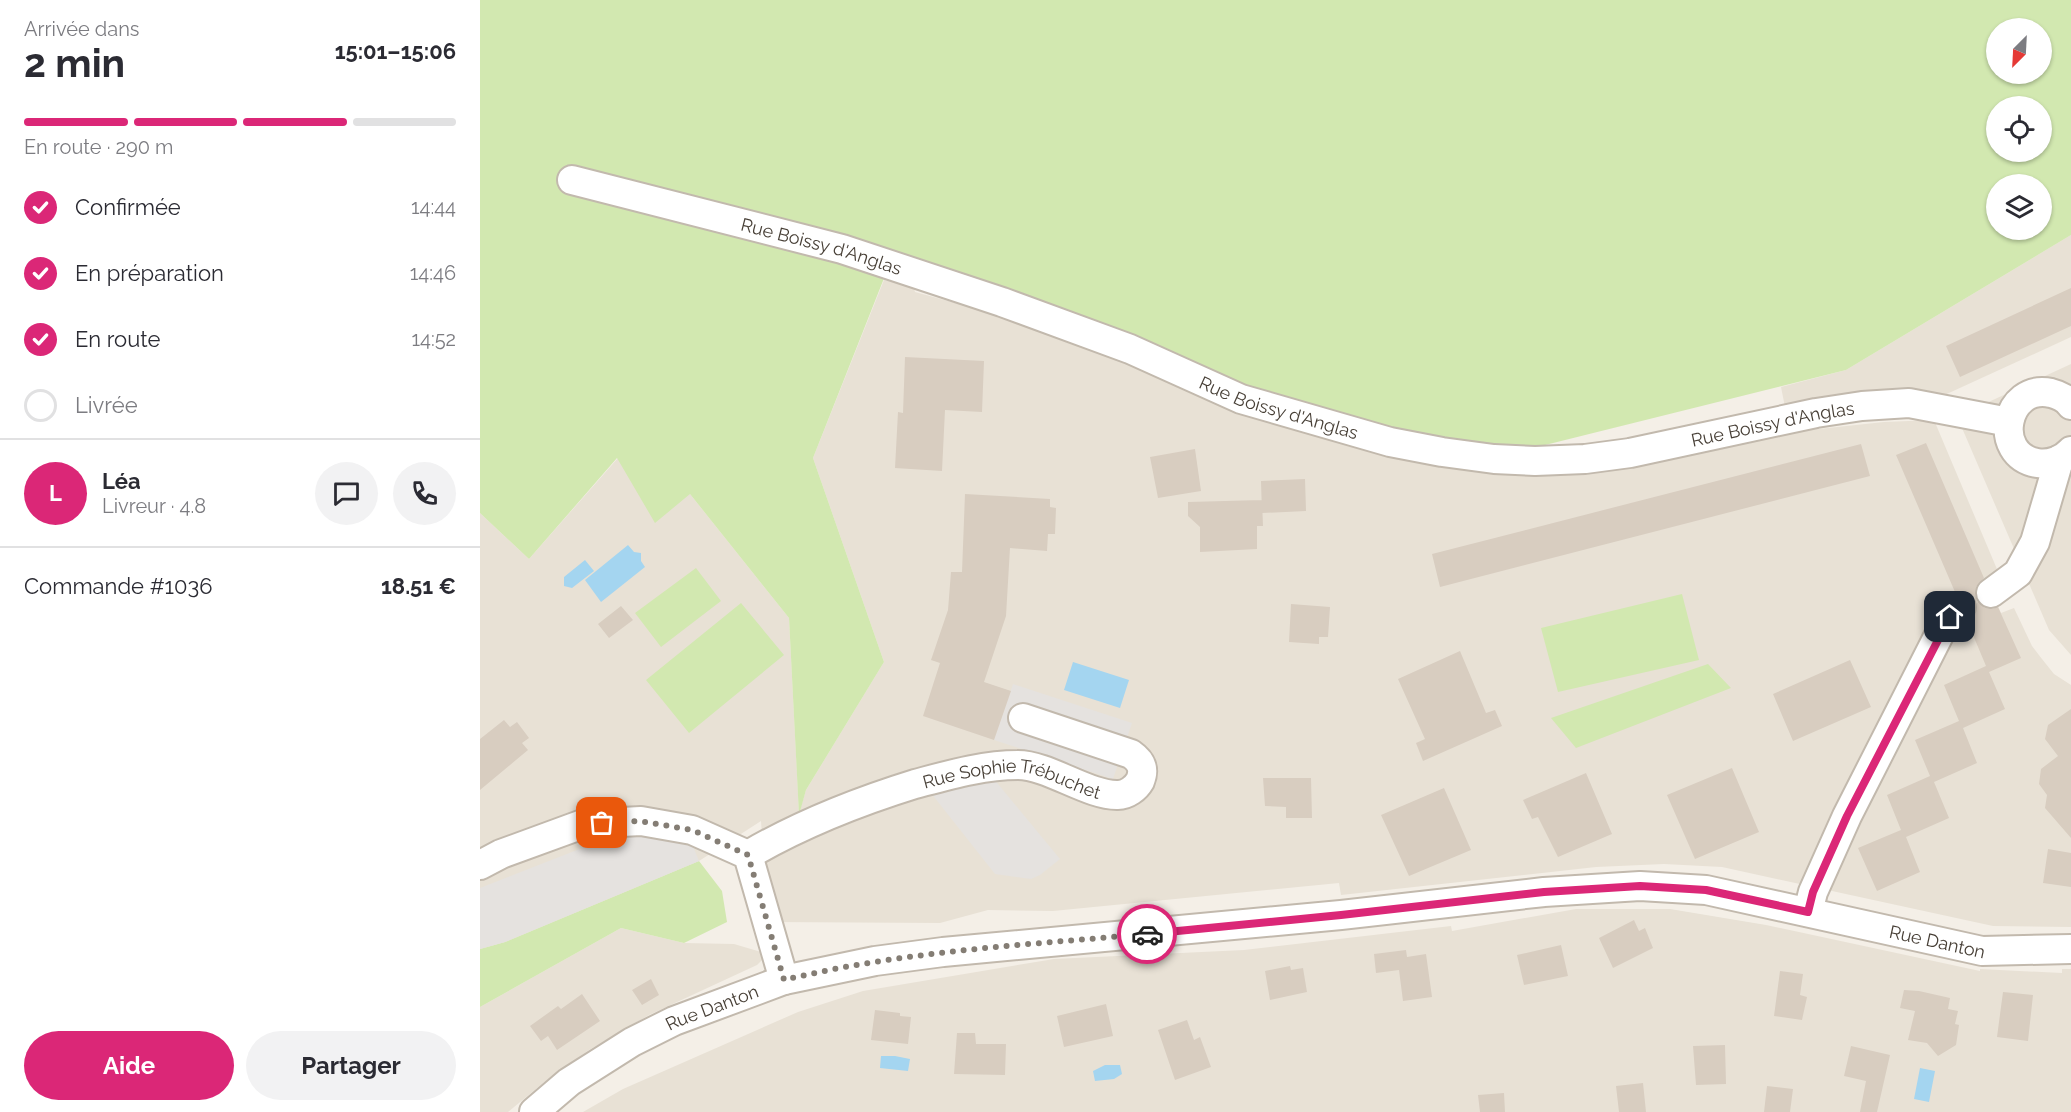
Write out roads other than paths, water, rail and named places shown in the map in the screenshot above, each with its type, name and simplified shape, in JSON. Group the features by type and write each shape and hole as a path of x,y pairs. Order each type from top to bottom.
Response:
{"street":[{"name":"Rue Boissy d'Anglas","path":"572,180 842,249 1002,302 1130,349 1241,399 1390,442 1442,452 1494,459 1535,461 1585,459 1630,453 1816,413 1862,406 1909,404 2009,422"},
{"path":"2065,455 2048,463 2036,463 2024,458 2015,450 2010,439 2009,422 2016,405 2025,397 2036,393 2048,392 2059,395 2071,405"},
{"path":"1991,593 2018,573 2035,542 2065,455"},
{"path":"1808,912 1813,892 1847,816 1941,631 1950,617 1961,607"},
{"name":"Rue Sophie Trébuchet","path":"748,855 784,833 868,798 954,773 1001,765 1026,765 1099,791 1119,795 1132,790 1140,781 1143,768 1139,759 1131,754 1023,718"},
{"path":"480,865 501,854 583,824 640,821 692,830 748,855 784,980"},
{"name":"Rue Danton","path":"534,1112 569,1082 632,1042 674,1021 784,980 875,961 943,952 1329,916 1544,892 1628,887 1706,890 1982,951 2071,950"}],"water":[{"path":"628,545 634,552 641,553 641,561 645,567 601,602 585,580"},
{"path":"585,560 594,571 572,588 564,586 564,577"},
{"path":"1073,662 1129,680 1120,708 1064,690"},
{"path":"881,1056 910,1059 908,1071 880,1068"},
{"path":"1105,1065 1120,1065 1122,1074 1114,1079 1095,1081 1093,1071"},
{"path":"1920,1068 1935,1071 1929,1102 1914,1099"}]}
